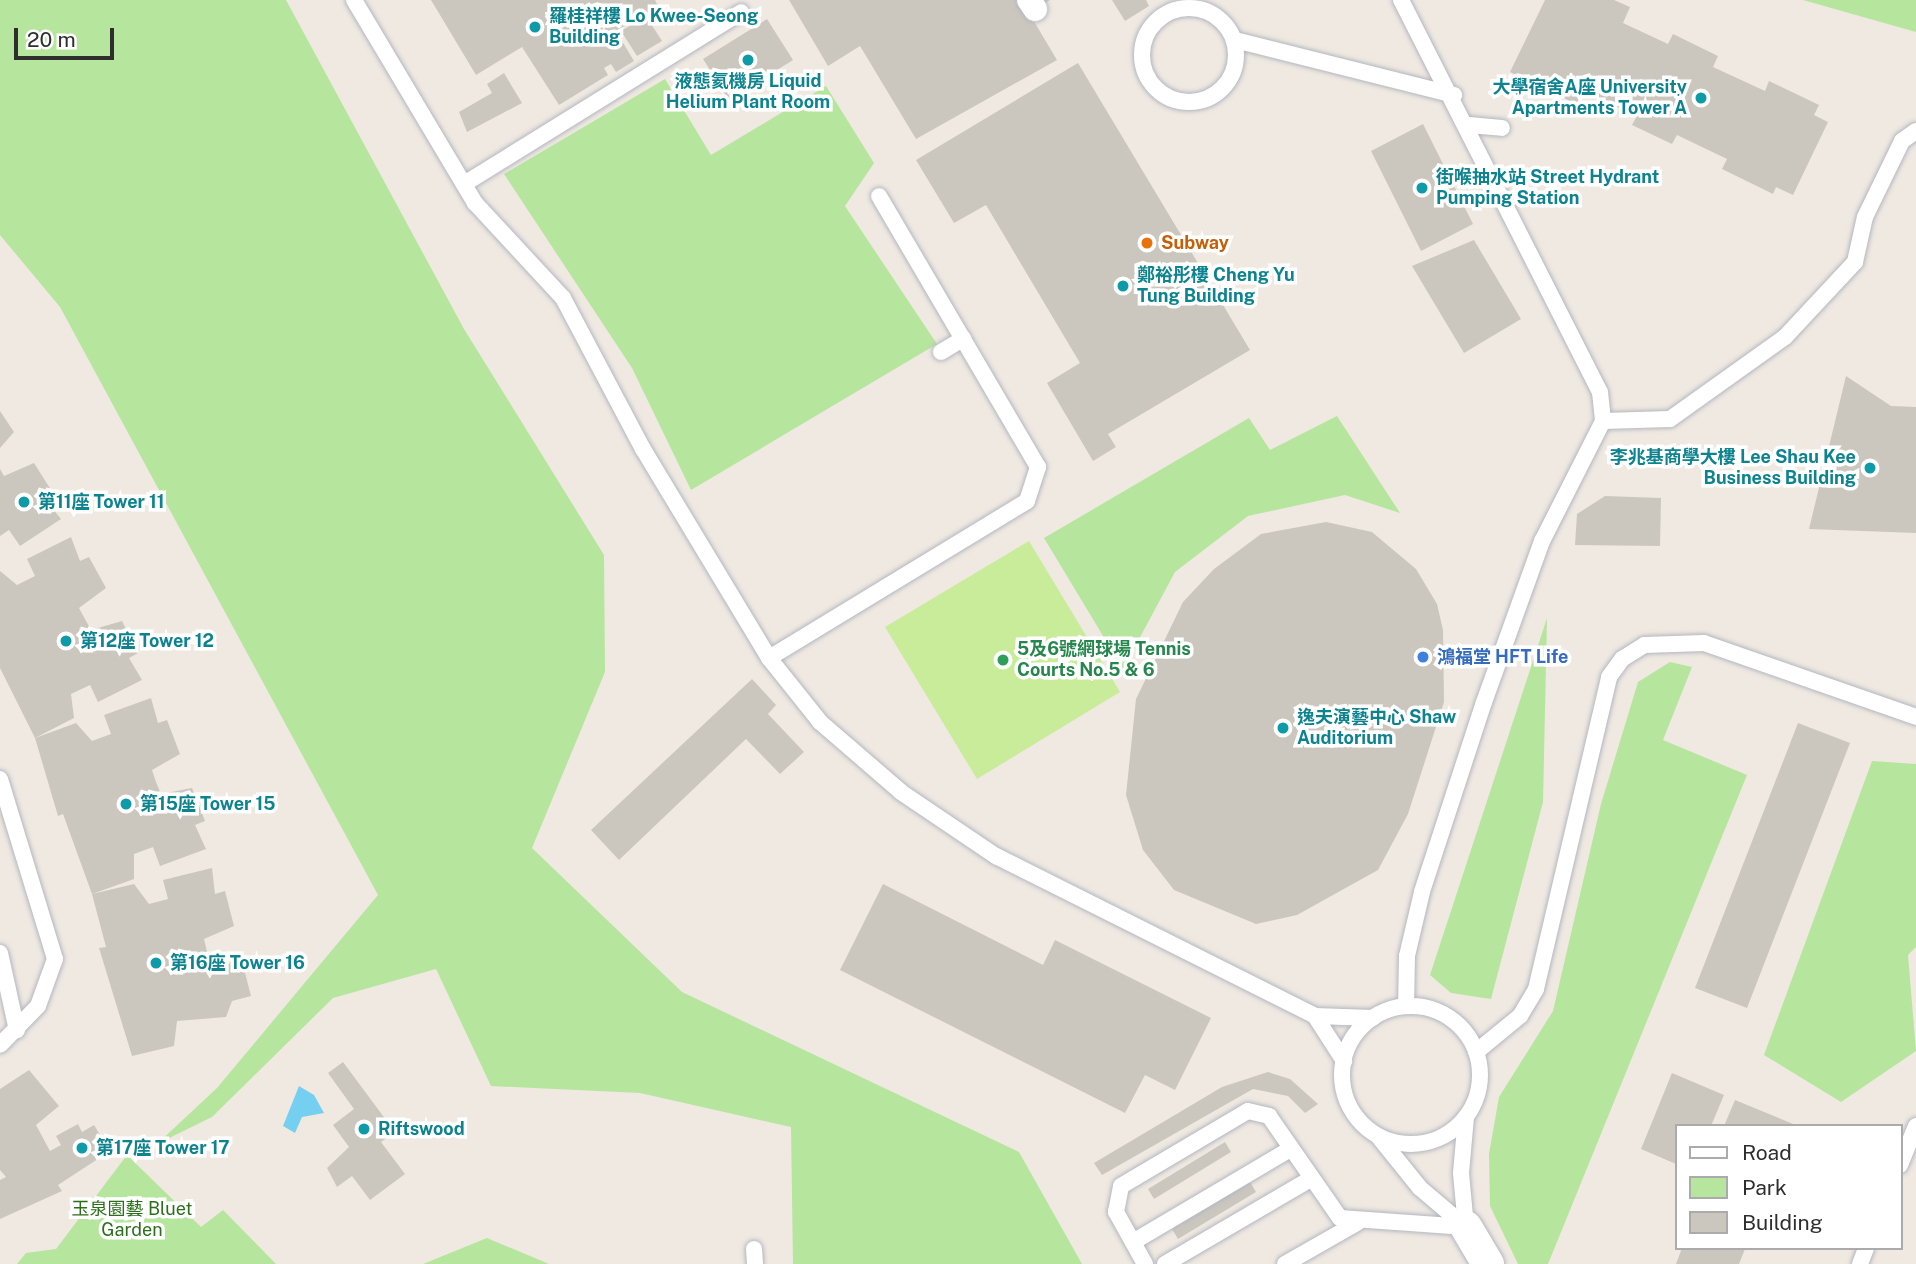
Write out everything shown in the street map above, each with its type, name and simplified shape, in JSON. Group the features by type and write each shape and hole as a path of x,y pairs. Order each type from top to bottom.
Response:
{"street":[{"path":"1466,1227 1488,1264"}],"lane":[{"path":"354,0 464,184 563,298 643,449 769,658 820,722 887,780 996,856 1315,1016 1373,1018 1406,1006 1452,1019 1476,1052 1481,1074 1466,1117 1461,1173 1466,1227"},
{"path":"1401,0 1454,95 1600,393 1603,421 1542,541 1480,714 1422,892 1406,956 1406,1006"},
{"path":"1235,40 1233,74 1210,98 1175,101 1147,78 1142,46 1158,18 1172,10 1205,9 1235,40 1454,95"},
{"path":"464,184 741,12"},
{"path":"1469,125 1502,128"},
{"path":"1603,421 1670,419 1785,337 1855,262 1871,204 1902,141 1916,131"},
{"path":"769,658 1027,501 1038,467 879,196"},
{"path":"942,352 963,339"},
{"path":"1476,1052 1520,1016 1536,989 1609,677 1622,659 1644,645 1704,643 1916,717"},
{"path":"0,779 55,959 47,992 0,1045"},
{"path":"0,953 16,1030"},
{"path":"1315,1016 1344,1061 1348,1104 1420,1188 1466,1227"},
{"path":"1344,1061 1373,1018"},
{"path":"1145,1264 1115,1198 1142,1172 1248,1111 1269,1116 1326,1206 1357,1223 1466,1227"},
{"path":"1377,1136 1417,1144 1436,1140 1466,1117"},
{"path":"1902,1159 1916,1126"},
{"path":"1133,1242 1290,1149"},
{"path":"1165,1264 1309,1180"},
{"path":"1285,1264 1357,1223"}],"green space":[{"path":"0,0 286,0 464,329 604,555 605,672 532,848 682,992 1019,1152 1082,1264 793,1264 791,1127 640,1093 491,1086 436,969 333,998 212,1117 157,1144 217,1088 378,895 60,307 0,235"},
{"path":"1803,0 1916,0 1916,32"},
{"path":"665,79 711,155 826,86 874,163 845,206 937,344 691,490 632,368 504,174"},
{"path":"1337,416 1400,513 1345,495 1248,516 1175,572 1123,669 1044,538 1249,418 1270,450"},
{"name":"5及6號網球場 Tennis Courts No.5 & 6","path":"1029,541 1120,692 977,779 885,627"},
{"path":"1547,618 1543,802 1491,999 1451,993 1430,975"},
{"path":"1670,662 1692,667 1663,740 1747,775 1548,1264 1518,1264 1490,1206 1489,1154 1499,1097 1553,1011 1601,804 1638,682"},
{"path":"1872,761 1916,764 1916,947 1908,955 1916,1051 1841,1102 1764,1055"},
{"name":"玉泉園藝 Bluet Garden","path":"127,1155 201,1227 223,1210 276,1264 17,1264 26,1253 56,1249"},
{"path":"487,1238 549,1264 423,1264"}],"water":[{"path":"299,1086 314,1095 324,1113 302,1117 295,1133 283,1126"}],"building":[{"name":"羅桂祥樓 Lo Kwee-Seong Building","path":"431,0 655,0 658,6 616,31 634,61 616,72 611,64 604,68 608,75 559,105 522,47 476,75"},
{"path":"789,0 1050,0 1029,13 1057,60 916,139 860,46 828,66"},
{"path":"1112,0 1146,0 1149,6 1125,21"},
{"name":"大學宿舍A座 University Apartments Tower A","path":"1545,0 1614,0 1630,7 1623,23 1668,44 1673,34 1718,56 1713,67 1765,91 1769,81 1819,105 1814,115 1828,122 1793,195 1776,187 1773,194 1722,169 1727,159 1677,135 1672,144 1632,125 1637,116 1583,91 1576,104 1510,72"},
{"path":"646,16 662,41 637,56 621,31"},
{"name":"液態氦機房 Liquid Helium Plant Room","path":"767,19 793,60 729,100 703,59"},
{"name":"鄭裕彤樓 Cheng Yu Tung Building","path":"1078,63 1250,350 1108,434 1116,447 1093,461 1047,383 1080,363 986,205 954,223 916,160"},
{"path":"504,73 522,103 467,132 459,112 492,93 487,84"},
{"name":"街喉抽水站 Street Hydrant Pumping Station","path":"1423,124 1473,224 1421,251 1371,151"},
{"path":"1474,240 1521,319 1464,353 1412,266"},
{"name":"李兆基商學大樓 Lee Shau Kee Business Building","path":"1846,376 1891,406 1916,407 1916,533 1809,529"},
{"path":"0,411 14,432 0,448"},
{"name":"第11座 Tower 11","path":"34,463 53,493 45,499 61,519 20,546 9,530 0,536 0,469 4,476"},
{"path":"1605,496 1661,498 1660,546 1575,545 1577,514"},
{"name":"逸夫演藝中心 Shaw Auditorium","path":"1326,522 1372,532 1416,569 1437,604 1443,630 1444,702 1408,814 1378,870 1297,915 1256,924 1174,890 1143,850 1126,795 1136,699 1183,602 1214,569 1261,534"},
{"name":"第12座 Tower 12","path":"71,537 80,561 89,557 106,588 79,608 91,630 122,621 138,653 129,658 142,680 98,702 90,685 71,694 74,718 35,738 0,668 0,571 17,585 35,576 27,559"},
{"path":"752,679 776,705 768,714 804,752 780,774 746,739 619,860 591,830"},
{"name":"第15座 Tower 15","path":"151,698 158,723 167,720 180,754 152,770 156,782 161,794 192,788 205,821 195,825 206,849 160,866 153,847 134,854 134,879 92,894 63,814 58,816 35,738 76,723 92,741 111,734 104,715"},
{"path":"1798,723 1850,743 1747,1008 1695,988"},
{"name":"第16座 Tower 16","path":"212,868 215,894 225,891 234,926 204,939 210,964 242,961 251,996 232,1001 226,1017 177,1021 174,1046 132,1056 99,948 106,947 92,894 134,884 149,904 168,899 163,880"},
{"path":"883,884 1043,965 1055,940 1211,1018 1175,1090 1145,1075 1125,1113 840,970"},
{"name":"Riftswood","path":"343,1062 395,1132 381,1142 405,1174 370,1200 352,1176 337,1187 327,1168 349,1147 333,1125 354,1109 328,1073"},
{"name":"第17座 Tower 17","path":"29,1070 59,1106 36,1125 50,1151 61,1145 56,1136 78,1124 82,1132 94,1125 110,1151 58,1185 62,1191 0,1219 0,1180 6,1177 0,1170 0,1089"},
{"path":"1268,1072 1290,1079 1318,1104 1305,1113 1288,1096 1253,1089 1102,1175 1094,1163 1222,1087"},
{"path":"1672,1073 1724,1095 1712,1124 1674,1124 1674,1163 1641,1149"},
{"path":"1735,1100 1793,1124 1725,1124"},
{"path":"1225,1142 1231,1152 1154,1199 1148,1189"},
{"path":"1250,1182 1256,1192 1178,1239 1172,1229"},
{"path":"1681,1250 1745,1250 1739,1264 1676,1264"}],"place":[{"name":"羅桂祥樓 Lo Kwee-Seong Building","path":"535,27"},
{"name":"液態氦機房 Liquid Helium Plant Room","path":"748,60"},
{"name":"大學宿舍A座 University Apartments Tower A","path":"1701,98"},
{"name":"街喉抽水站 Street Hydrant Pumping Station","path":"1422,188"},
{"name":"Subway","path":"1147,243"},
{"name":"鄭裕彤樓 Cheng Yu Tung Building","path":"1123,286"},
{"name":"李兆基商學大樓 Lee Shau Kee Business Building","path":"1870,468"},
{"name":"第11座 Tower 11","path":"24,502"},
{"name":"第12座 Tower 12","path":"66,641"},
{"name":"鴻福堂 HFT Life","path":"1423,657"},
{"name":"5及6號網球場 Tennis Courts No.5 & 6","path":"1003,660"},
{"name":"逸夫演藝中心 Shaw Auditorium","path":"1283,728"},
{"name":"第15座 Tower 15","path":"126,804"},
{"name":"第16座 Tower 16","path":"156,963"},
{"name":"Riftswood","path":"364,1129"},
{"name":"第17座 Tower 17","path":"82,1148"}]}
